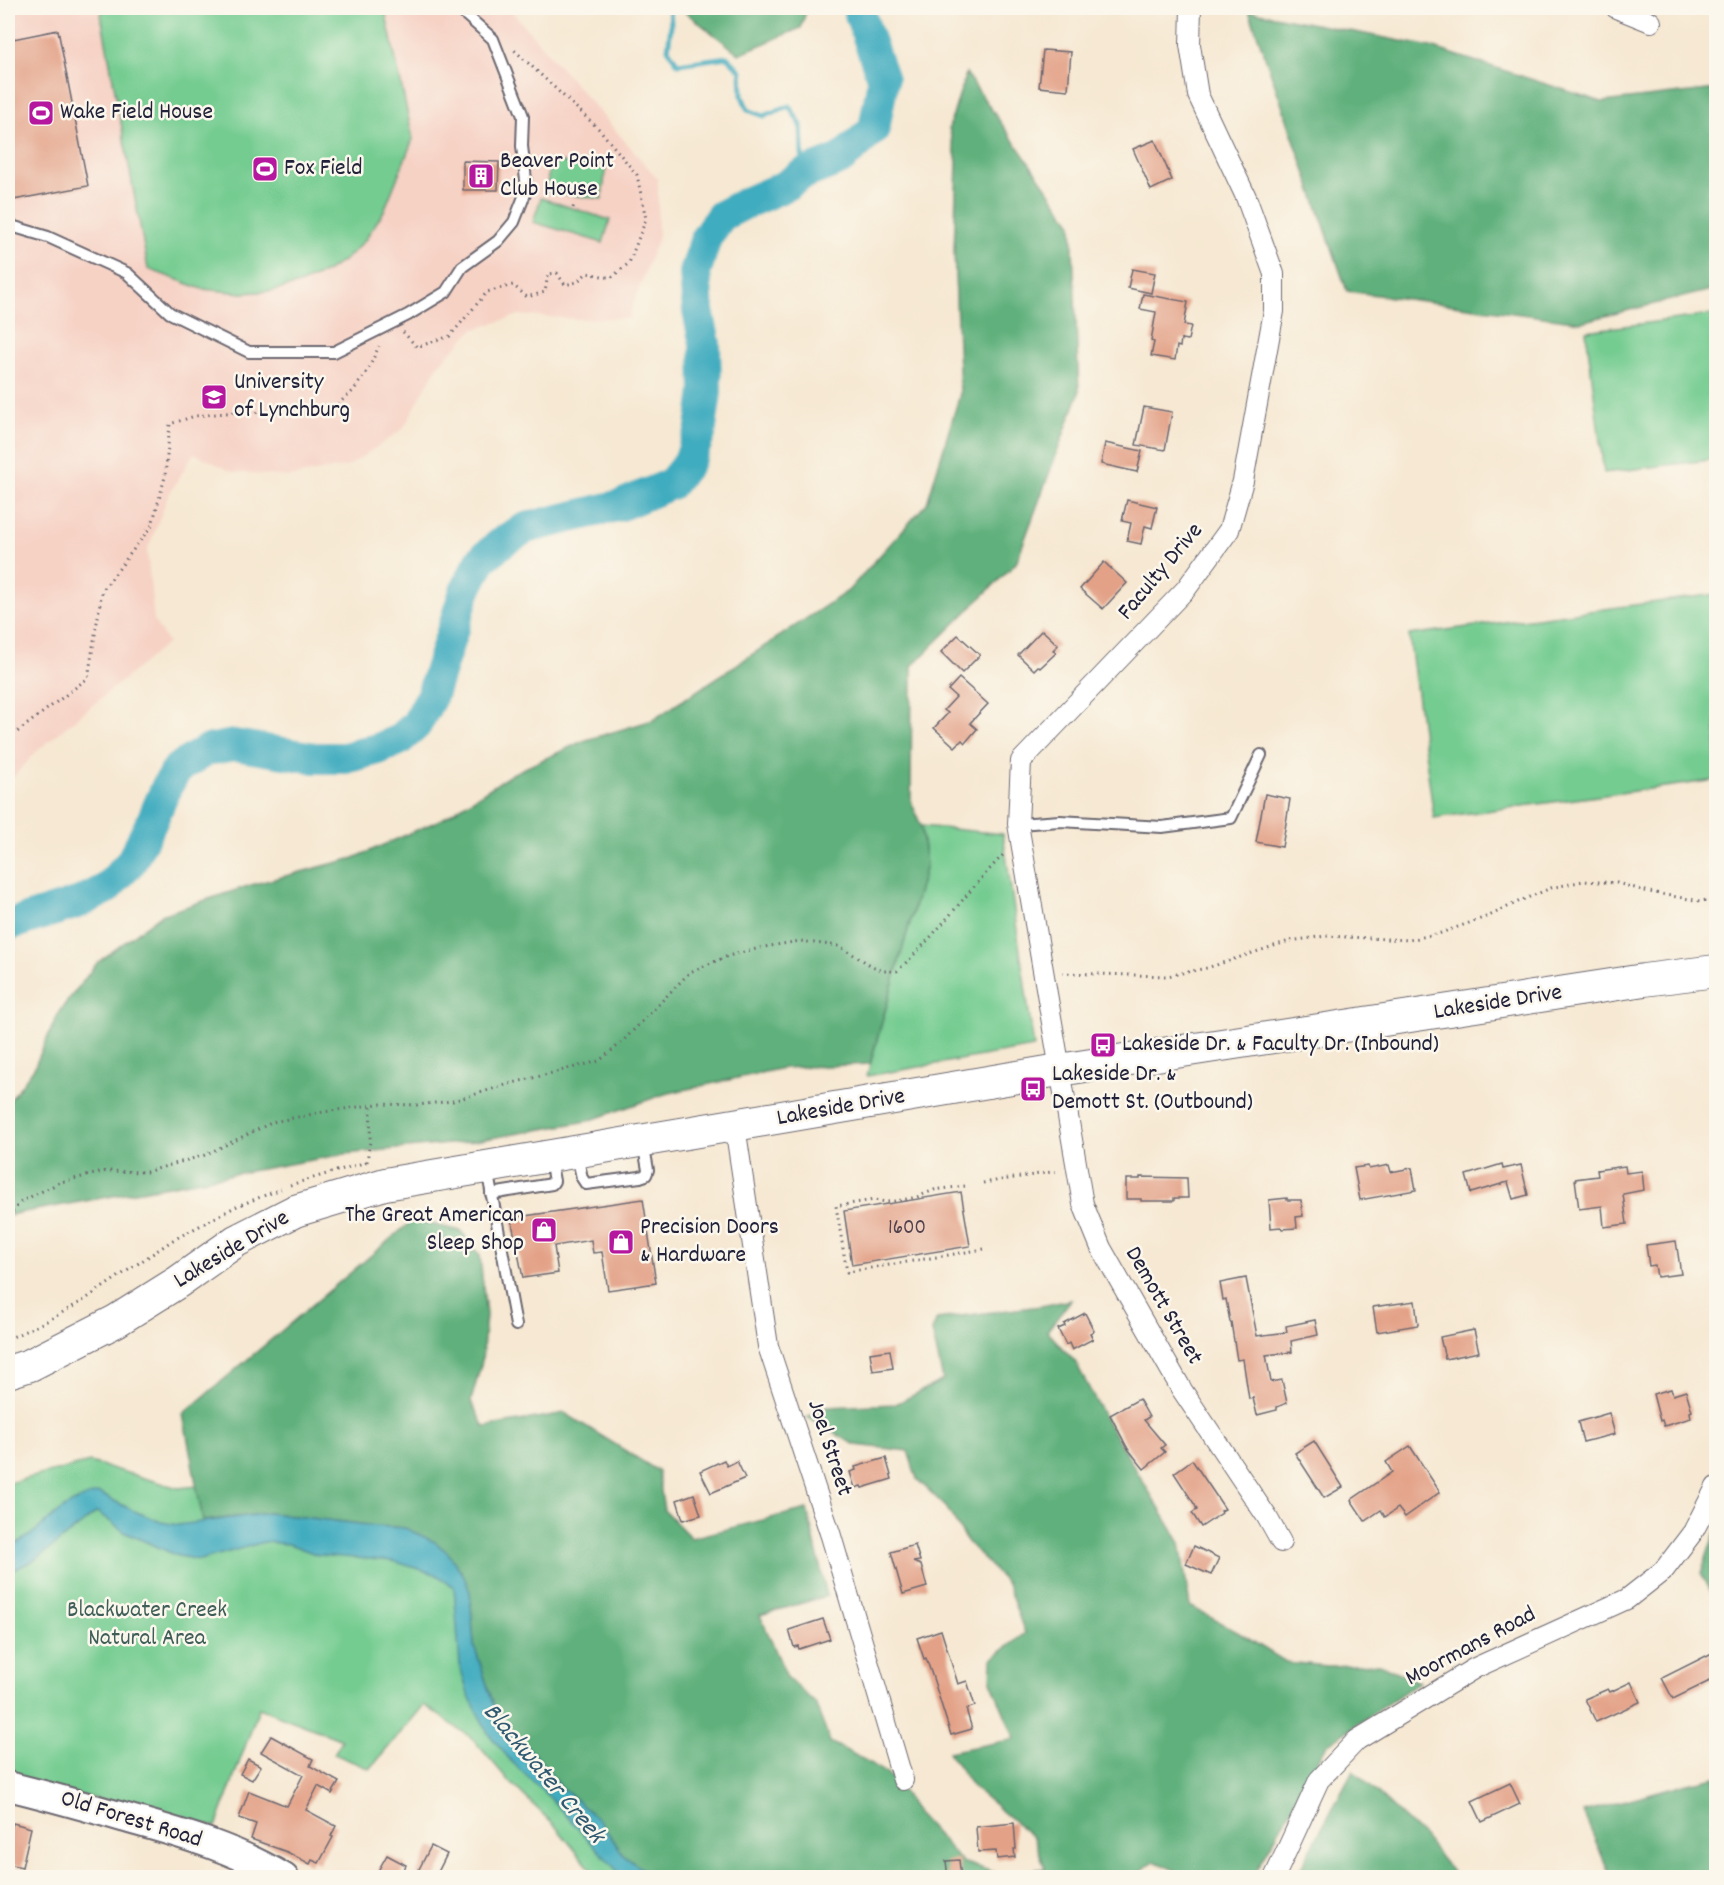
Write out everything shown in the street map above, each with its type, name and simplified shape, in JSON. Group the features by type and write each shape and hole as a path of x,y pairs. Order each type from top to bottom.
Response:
{"main road":[{"name":"Lakeside Drive","path":"8,1372 30,1365 116,1321 178,1282 236,1241 296,1211 385,1184 488,1180 563,1154 1059,1070 1644,980 1716,971"},
{"name":"Old Forest Road","path":"8,1786 177,1832 227,1850 284,1878"}],"street":[{"name":"Faculty Drive","path":"1059,1070 1017,824 1021,761 1186,589 1229,530 1243,481 1274,311 1274,274 1246,197 1198,95 1190,45 1191,8"},
{"path":"1616,8 1651,22"},
{"name":"Demott Street","path":"1059,1070 1083,1204 1101,1248 1182,1390 1267,1517 1281,1542"},
{"name":"Joel Street","path":"735,1126 768,1346 831,1536 903,1780"},
{"name":"Moormans Road","path":"1274,1878 1318,1780 1357,1740 1475,1668 1627,1599 1664,1570 1693,1532 1716,1486"}],"lane":[{"path":"8,225 48,237 127,273 170,313 249,352 334,351 408,315 446,292 462,267 498,241 514,222 527,189 522,146 523,116 493,39 458,8"},
{"path":"1017,824 1060,821 1162,827 1231,818 1261,755"},
{"path":"488,1180 516,1325"}],"path":[{"path":"396,336 404,331 417,346 450,336 488,292 513,285 527,297 545,292 548,274 557,273 565,285 577,282 587,273 611,278 629,264 646,219 637,175 600,130 505,40"},
{"path":"8,739 88,678 102,591 152,525 165,477 170,424 195,416 236,412 307,414 331,410 353,391 368,370 380,345"},
{"path":"8,1216 22,1201 62,1182 107,1171 146,1172 205,1155 273,1122 371,1105 417,1105 453,1101 598,1061 621,1043 690,972 728,956 764,946 800,941 838,946 872,966 884,971 897,971 1008,849"},
{"path":"1055,972 1167,976 1207,968 1288,941 1326,936 1410,940 1442,933 1489,916 1520,900 1551,888 1583,881 1617,883 1649,892 1700,901 1716,899"},
{"path":"367,1162 371,1105"},
{"path":"983,1183 1066,1170"},
{"path":"965,1185 934,1190 902,1201 874,1200 836,1206 847,1272 984,1249"},
{"path":"211,1878 218,1866"}],"shaded area":[{"name":"University of Lynchburg","path":"8,8 509,8 658,179 658,237 628,318 576,319 519,315 473,330 438,365 403,429 349,466 289,477 232,472 194,453 168,496 147,551 154,621 168,643 37,751 8,783"}],"green space":[{"name":"Fox Field","path":"104,8 382,8 385,10 413,139 384,211 365,240 346,259 326,272 299,284 272,291 243,293 202,289 148,269 101,15"},
{"path":"680,8 807,8 801,28 739,54"},
{"path":"1249,11 1431,47 1602,102 1716,89 1716,289 1581,322 1347,291"},
{"path":"966,73 1072,224 1079,393 1016,563 912,666 911,801 921,826 926,865 870,1064 783,1068 665,1094 588,1121 469,1142 345,1154 8,1215 8,1103 34,1068 59,1012 97,963 161,915 251,885 354,858 444,818 512,774 583,741 653,720 848,591 927,503 960,394 954,251 957,161 949,128"},
{"path":"550,161 606,168 602,199 546,192"},
{"path":"541,198 610,220 603,243 533,222"},
{"path":"1716,314 1716,459 1604,473 1586,331"},
{"path":"1716,594 1716,780 1434,818 1409,635"},
{"path":"921,826 1003,834 1034,1047 867,1076 926,865"},
{"path":"413,1220 461,1231 480,1256 486,1315 482,1361 471,1401 484,1427 565,1413 658,1471 664,1510 691,1538 807,1509 827,1596 760,1615 787,1677 815,1703 830,1742 872,1764 895,1780 918,1814 962,1862 1002,1875 1045,1868 1034,1838 973,1787 948,1752 1015,1739 991,1681 992,1659 1025,1633 1007,1584 967,1541 946,1507 917,1479 908,1451 855,1445 807,1417 827,1407 896,1404 943,1380 932,1331 937,1319 1071,1300 1047,1331 1076,1363 1103,1415 1180,1543 1190,1606 1286,1662 1328,1666 1379,1664 1419,1682 1327,1745 1253,1877 1190,1877 1154,1861 1132,1878 653,1877 624,1856 600,1821 560,1786 536,1756 500,1719 474,1645 470,1592 405,1528 269,1513 203,1521 183,1414"},
{"name":"Blackwater Creek Natural Area","path":"90,1462 178,1488 376,1468 700,1877 597,1877 556,1827 508,1780 473,1739 424,1705 370,1769 334,1754 342,1740 259,1708 216,1827 8,1778 8,1483"},
{"path":"1716,1529 1716,1601 1701,1573"},
{"path":"1353,1770 1424,1837 1456,1877 1296,1877"},
{"path":"1716,1777 1716,1877 1611,1877 1583,1812"}],"water":[{"path":"99,1493 161,1522 178,1525 269,1513 405,1528 435,1542 448,1553 463,1574 470,1592 474,1645 500,1719 536,1756 560,1786 600,1821 624,1856 653,1877 623,1877 549,1797 511,1761 488,1733 468,1694 460,1666 454,1587 435,1574 393,1561 318,1555 289,1544 264,1542 200,1560 178,1556 126,1533 97,1512 38,1558 8,1573 8,1547 29,1536 66,1507 82,1498"}],"building":[{"name":"Wake Field House","path":"58,30 88,186 8,201 8,40"},
{"path":"1043,50 1071,52 1068,90 1039,87"},
{"path":"1155,140 1172,180 1151,190 1133,149"},
{"name":"Beaver Point Club House","path":"463,161 499,162 498,190 463,190"},
{"path":"1132,269 1155,273 1151,293 1128,288"},
{"path":"1143,294 1188,302 1184,325 1191,326 1188,340 1181,339 1180,347 1177,346 1175,360 1151,356 1156,312 1140,309"},
{"path":"1144,407 1172,412 1165,450 1136,445"},
{"path":"1105,443 1142,451 1137,472 1101,464"},
{"path":"1127,500 1157,507 1152,528 1145,526 1141,544 1127,541 1131,523 1122,521"},
{"path":"1104,562 1127,583 1103,609 1080,589"},
{"path":"1042,630 1058,645 1053,650 1056,653 1040,668 1038,666 1034,670 1018,655"},
{"path":"958,635 980,655 962,673 941,652"},
{"path":"959,678 988,704 970,723 977,729 965,743 962,740 955,747 934,728 948,713 944,710 956,697 948,690"},
{"path":"1265,794 1290,799 1282,847 1256,842"},
{"path":"1502,1164 1503,1169 1521,1165 1528,1195 1513,1199 1508,1182 1471,1193 1466,1175"},
{"path":"1389,1165 1391,1172 1412,1168 1416,1190 1360,1200 1354,1168 1368,1166 1369,1169"},
{"path":"1625,1166 1626,1173 1642,1171 1644,1190 1623,1194 1627,1224 1604,1227 1602,1206 1579,1209 1575,1179 1598,1176 1597,1170"},
{"path":"1140,1177 1187,1178 1188,1198 1174,1198 1174,1201 1126,1199 1126,1179 1140,1179"},
{"path":"961,1192 970,1246 852,1265 844,1211"},
{"path":"1287,1198 1287,1200 1301,1200 1303,1216 1296,1217 1297,1228 1271,1228 1269,1200"},
{"path":"643,1199 656,1283 608,1290 602,1252 593,1253 591,1240 554,1246 558,1273 523,1278 511,1218"},
{"path":"1676,1241 1681,1274 1657,1277 1655,1265 1649,1266 1646,1245"},
{"path":"1246,1278 1257,1336 1287,1332 1286,1326 1315,1320 1318,1335 1291,1341 1292,1352 1266,1355 1271,1382 1282,1380 1287,1403 1277,1407 1277,1410 1257,1415 1253,1398 1249,1399 1243,1359 1237,1360 1226,1299 1223,1300 1220,1283"},
{"path":"1415,1301 1418,1325 1377,1332 1373,1307"},
{"path":"1085,1313 1094,1331 1090,1333 1093,1339 1072,1350 1069,1343 1066,1345 1058,1329"},
{"path":"1474,1330 1479,1352 1445,1359 1440,1337"},
{"path":"890,1350 893,1368 873,1371 870,1353"},
{"path":"1671,1389 1673,1395 1686,1391 1692,1411 1690,1412 1691,1418 1664,1426 1662,1420 1660,1421 1653,1394"},
{"path":"1139,1399 1149,1417 1144,1420 1165,1445 1161,1448 1165,1452 1144,1469 1128,1449 1110,1415"},
{"path":"1609,1413 1615,1434 1583,1442 1578,1422"},
{"path":"1314,1441 1343,1487 1324,1498 1295,1453"},
{"path":"1410,1446 1440,1492 1405,1517 1398,1508 1385,1517 1381,1510 1365,1521 1351,1500 1392,1472 1386,1462"},
{"path":"886,1458 892,1479 855,1488 850,1472 856,1470 855,1467"},
{"path":"724,1460 727,1466 737,1461 745,1478 711,1493 700,1471"},
{"path":"1192,1460 1225,1509 1201,1527 1192,1513 1197,1510 1195,1505 1174,1473"},
{"path":"694,1494 701,1515 683,1520 677,1500"},
{"path":"915,1545 920,1561 913,1562 921,1565 927,1587 903,1594 891,1552"},
{"path":"1194,1546 1219,1558 1211,1575 1186,1564"},
{"path":"823,1619 830,1639 799,1649 798,1646 794,1647 789,1630"},
{"path":"941,1630 958,1684 967,1681 975,1706 966,1709 972,1729 951,1735 926,1658 924,1659 917,1638"},
{"path":"1716,1651 1716,1678 1673,1699 1662,1678"},
{"path":"1631,1682 1640,1702 1596,1722 1585,1699 1608,1689 1610,1692"},
{"path":"271,1736 313,1759 310,1766 339,1782 332,1794 318,1786 306,1810 336,1826 331,1836 333,1837 319,1863 312,1860 310,1864 287,1852 251,1839 256,1824 239,1818 249,1791 287,1806 303,1775 261,1752"},
{"path":"248,1759 261,1766 252,1780 240,1774"},
{"path":"1510,1783 1520,1804 1482,1822 1472,1801"},
{"path":"13,1823 31,1828 22,1867 8,1864 8,1834 10,1835"},
{"path":"1014,1823 1015,1857 997,1859 996,1851 978,1852 976,1827"},
{"path":"431,1846 447,1854 435,1878 425,1878 417,1873"},
{"path":"387,1855 406,1865 400,1878 374,1878"},
{"path":"959,1860 961,1878 948,1878 946,1861"}],"waterway":[{"path":"670,8 671,26 668,49 678,64 727,57 741,71 742,96 748,110 764,116 789,106 801,125 803,174"},
{"name":"Blackwater Creek","path":"8,925 80,902 106,889 131,862 178,768 207,750 234,745 315,758 345,758 378,749 399,740 416,725 432,695 465,591 481,560 505,540 526,528 621,505 671,484 688,463 700,434 706,392 705,344 698,311 695,273 706,238 721,216 785,186 803,174 841,159 874,129 883,80 858,8"}],"place":[{"name":"Wake Field House","path":"41,113"},
{"name":"Fox Field","path":"265,169"},
{"name":"Beaver Point Club House","path":"481,176"},
{"name":"University of Lynchburg","path":"214,397"},
{"name":"Lakeside Dr. & Faculty Dr. (Inbound)","path":"1103,1045"},
{"name":"Lakeside Dr. & Demott St. (Outbound)","path":"1033,1089"},
{"name":"The Great American Sleep Shop","path":"544,1230"},
{"name":"Precision Doors & Hardware","path":"621,1242"}]}
